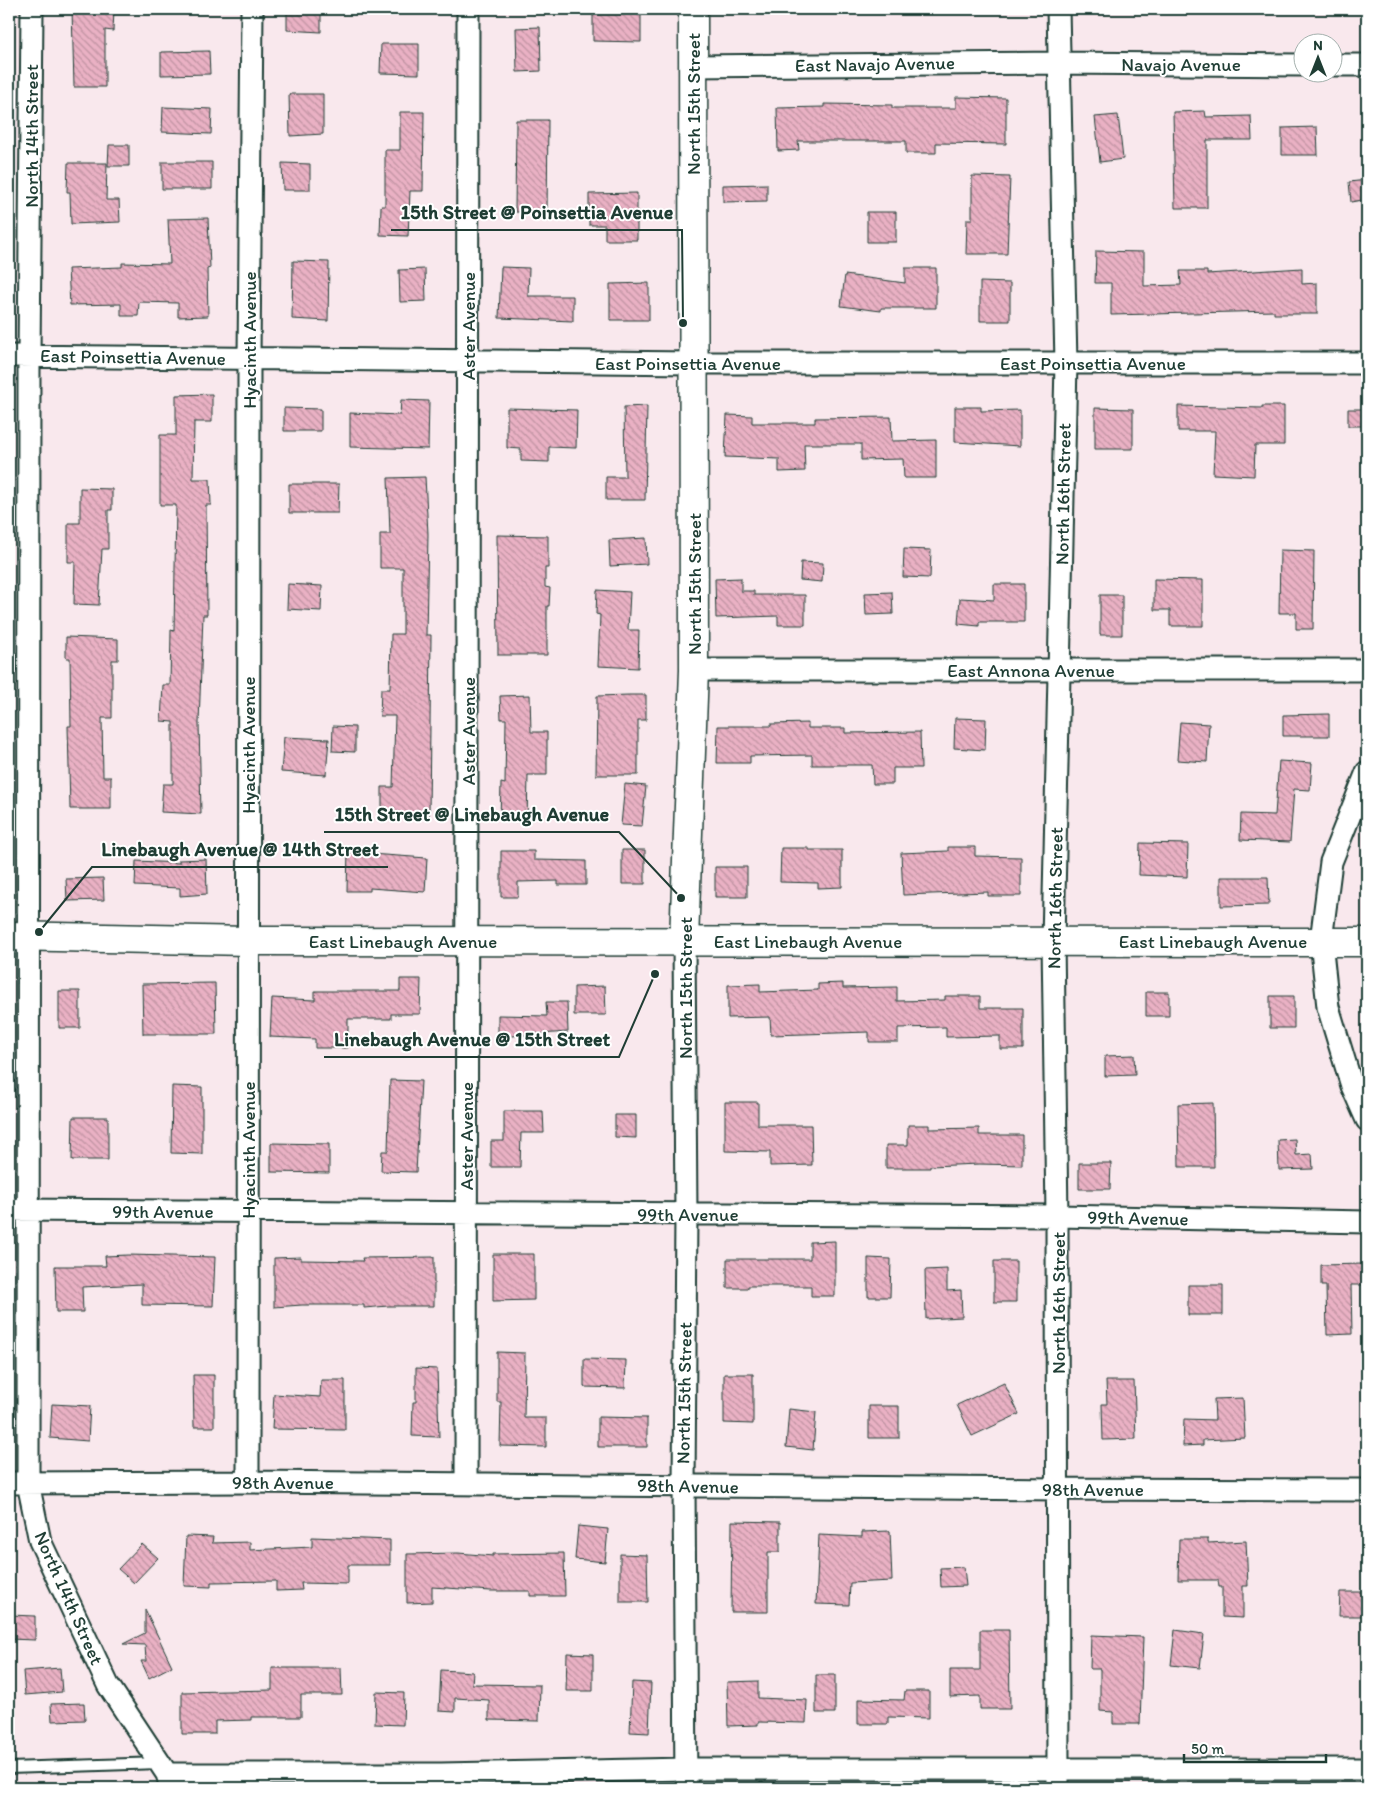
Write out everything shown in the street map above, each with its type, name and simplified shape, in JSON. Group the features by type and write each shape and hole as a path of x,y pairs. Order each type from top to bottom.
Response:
{"street":[{"name":"North 14th Street","path":"32,9 19,356 18,936 30,1210 18,1483 40,1541 108,1685 166,1775"},
{"name":"Hyacinth Avenue","path":"248,1482 249,358 252,9"},
{"name":"Aster Avenue","path":"466,1483 468,9"},
{"name":"North 15th Street","path":"686,1778 684,941 694,670 693,9"},
{"name":"North 16th Street","path":"1058,9 1066,363 1061,670 1053,941 1057,1216 1058,1779"},
{"name":"East Navajo Avenue","path":"693,66 1058,62"},
{"name":"Navajo Avenue","path":"1058,62 1294,65"},
{"path":"1344,65 1367,65"},
{"name":"East Poinsettia Avenue","path":"19,356 693,364 1367,363"},
{"name":"East Annona Avenue","path":"694,670 1367,670"},
{"path":"1367,772 1331,862 1321,941 1328,1007 1352,1086 1367,1120"},
{"name":"East Linebaugh Avenue","path":"18,936 248,941 1367,942"},
{"name":"99th Avenue","path":"9,1210 1057,1216 1367,1222"},
{"name":"98th Avenue","path":"18,1483 466,1483 1367,1490"},
{"path":"166,1775 441,1781 686,1778 1058,1779 1367,1769"}],"lane":[{"path":"9,1768 166,1775"}],"building":[{"path":"72,9 114,10 113,31 105,30 105,87 74,87"},
{"path":"287,9 321,9 321,32 287,30"},
{"path":"593,9 641,9 641,42 593,41"},
{"path":"540,27 541,71 517,72 516,28"},
{"path":"381,44 419,44 419,74 380,73"},
{"path":"209,51 210,74 161,75 161,52"},
{"path":"289,94 323,94 323,134 290,136"},
{"path":"956,97 1006,98 1006,144 936,143 936,153 906,153 906,141 798,141 799,150 778,151 777,108 824,107 824,104 892,105 892,108 956,108"},
{"path":"163,107 212,109 211,134 162,132"},
{"path":"1205,111 1206,117 1251,116 1252,140 1207,140 1207,208 1175,208 1173,112"},
{"path":"400,112 424,112 423,191 410,191 408,236 380,235 381,206 385,206 385,150 400,150"},
{"path":"1118,115 1123,159 1100,162 1095,117"},
{"path":"516,120 548,120 547,212 515,212"},
{"path":"1317,127 1318,155 1282,155 1282,128"},
{"path":"109,145 129,145 129,166 108,166"},
{"path":"162,162 212,162 212,189 162,189"},
{"path":"68,163 107,163 106,200 119,200 120,222 71,224 70,192 67,192"},
{"path":"282,163 310,164 310,190 283,190"},
{"path":"972,176 1010,177 1007,254 966,254 967,219 972,219"},
{"path":"1367,180 1367,199 1351,202 1349,182"},
{"path":"767,184 767,201 723,202 723,185"},
{"path":"637,193 637,240 605,240 605,225 589,225 589,194"},
{"path":"867,212 896,212 896,242 867,242"},
{"path":"208,218 210,268 207,269 208,316 178,317 178,303 139,302 138,316 121,316 121,304 70,305 68,269 122,267 122,263 170,264 168,219"},
{"path":"1096,251 1144,252 1144,286 1181,285 1180,271 1207,271 1207,274 1302,268 1302,284 1317,283 1317,314 1274,314 1274,311 1111,315 1111,283 1095,283"},
{"path":"293,261 329,262 328,321 292,319"},
{"path":"501,267 529,268 528,296 573,296 573,321 499,318"},
{"path":"905,268 936,268 936,308 881,308 881,311 841,306 845,275 905,283"},
{"path":"425,269 426,301 400,302 399,270"},
{"path":"980,282 1010,283 1010,321 980,321"},
{"path":"649,283 649,320 610,320 610,284"},
{"path":"212,394 212,422 194,422 193,479 210,479 211,505 206,505 207,615 203,615 199,723 201,814 161,812 163,784 173,784 173,722 161,721 163,685 170,685 171,630 174,631 176,505 160,505 160,435 176,435 176,395"},
{"path":"401,400 429,401 428,449 350,447 350,413 400,415"},
{"path":"647,406 645,500 606,500 606,477 625,477 624,407"},
{"path":"1178,406 1262,408 1262,406 1284,406 1284,445 1255,445 1254,476 1213,474 1215,431 1178,431"},
{"path":"955,407 981,407 981,411 1020,410 1020,446 955,442"},
{"path":"284,408 321,409 321,431 284,431"},
{"path":"507,408 577,410 576,448 549,447 549,462 521,461 521,449 507,448"},
{"path":"1095,408 1133,409 1133,449 1095,449"},
{"path":"1348,409 1367,409 1367,426 1348,426"},
{"path":"727,415 752,416 752,423 815,423 815,418 891,417 892,441 936,440 936,478 904,478 903,459 861,460 861,444 804,444 805,471 779,472 779,459 725,457"},
{"path":"425,477 428,534 426,635 431,635 429,815 382,816 382,787 393,787 395,716 380,716 381,689 390,689 391,634 403,634 403,568 380,568 380,534 390,534 388,478"},
{"path":"289,484 339,484 338,513 289,513"},
{"path":"80,488 112,489 112,510 108,510 108,549 102,549 99,605 74,604 75,562 68,562 68,523 80,523"},
{"path":"497,535 548,536 548,568 545,568 545,587 550,588 549,606 547,606 547,655 498,655"},
{"path":"646,538 647,564 610,566 609,540"},
{"path":"904,549 931,550 930,578 903,577"},
{"path":"1280,550 1314,551 1313,629 1296,629 1296,613 1279,613"},
{"path":"801,562 823,563 822,582 800,580"},
{"path":"741,578 741,591 754,591 754,595 805,595 805,625 778,625 778,616 716,618 715,579"},
{"path":"1154,579 1203,580 1203,626 1170,626 1170,610 1154,610"},
{"path":"288,584 322,586 321,611 287,609"},
{"path":"994,584 1024,584 1024,622 979,622 979,626 958,624 960,598 994,600"},
{"path":"597,590 630,592 628,630 639,630 638,668 598,666 600,615 596,614"},
{"path":"892,592 893,614 866,615 865,593"},
{"path":"1100,595 1122,595 1122,635 1100,635"},
{"path":"66,637 118,639 118,660 112,660 112,718 102,718 103,777 111,777 111,809 70,809 68,726 71,726 70,658 66,658"},
{"path":"530,695 531,732 547,732 547,775 528,775 527,822 500,821 501,783 505,784 506,719 501,719 500,696"},
{"path":"646,695 646,720 638,720 638,775 596,775 597,696"},
{"path":"1329,714 1329,736 1283,736 1283,715"},
{"path":"955,718 986,719 985,750 954,748"},
{"path":"1180,722 1209,724 1207,762 1177,760"},
{"path":"808,723 808,728 845,728 845,733 920,732 921,768 893,768 893,784 873,784 872,765 812,765 812,755 750,756 750,763 717,763 718,726 771,726 771,724"},
{"path":"333,726 355,727 355,752 332,751"},
{"path":"284,737 329,739 326,775 281,772"},
{"path":"1279,761 1312,763 1310,790 1294,789 1290,842 1240,840 1241,814 1275,815"},
{"path":"625,784 646,786 642,826 621,825"},
{"path":"1140,843 1188,844 1187,877 1139,875"},
{"path":"948,847 975,847 975,856 1021,857 1021,896 988,896 988,892 903,895 901,853 948,851"},
{"path":"781,848 842,850 842,887 818,888 818,883 780,882"},
{"path":"348,850 370,850 370,854 427,858 425,892 370,888 370,891 347,891"},
{"path":"622,850 645,850 645,884 622,884"},
{"path":"501,851 534,851 534,860 586,861 586,885 558,885 558,881 518,882 518,897 501,897"},
{"path":"206,859 207,894 180,896 180,888 135,886 136,861 179,863 179,860"},
{"path":"715,867 747,867 747,897 715,897"},
{"path":"1221,877 1268,877 1269,905 1221,906"},
{"path":"103,878 104,900 67,901 66,879"},
{"path":"400,979 421,979 420,1014 391,1014 391,1019 348,1019 348,1048 315,1048 315,1039 270,1037 272,998 315,1000 315,991 400,991"},
{"path":"215,983 216,1034 143,1034 142,984"},
{"path":"843,983 843,988 897,987 897,1001 945,1000 945,996 980,996 980,1008 1023,1008 1023,1049 1000,1049 1000,1036 946,1037 946,1027 898,1028 898,1042 869,1042 869,1032 771,1035 770,1017 728,1018 728,985 760,984 760,992 818,990 818,984"},
{"path":"605,986 606,1015 574,1015 574,987"},
{"path":"59,991 80,991 80,1028 59,1028"},
{"path":"1146,992 1169,992 1169,1016 1146,1016"},
{"path":"1270,996 1294,996 1294,1028 1270,1028"},
{"path":"546,1002 567,1002 568,1032 498,1037 498,1015 547,1016"},
{"path":"1134,1055 1135,1075 1105,1076 1105,1056"},
{"path":"390,1080 421,1081 416,1172 381,1171 382,1151 388,1151"},
{"path":"172,1086 202,1087 202,1154 171,1153"},
{"path":"725,1102 758,1102 758,1125 811,1125 812,1165 770,1166 770,1152 725,1151"},
{"path":"1213,1103 1214,1167 1179,1167 1178,1104"},
{"path":"504,1111 543,1111 544,1133 521,1133 520,1167 491,1167 491,1141 504,1141"},
{"path":"615,1115 636,1115 636,1138 615,1137"},
{"path":"73,1117 108,1117 108,1160 72,1160"},
{"path":"908,1125 929,1125 929,1129 979,1128 979,1135 1022,1135 1022,1165 979,1164 930,1166 930,1168 886,1168 886,1145 908,1145"},
{"path":"1295,1139 1296,1155 1312,1154 1313,1169 1279,1170 1278,1140"},
{"path":"271,1143 329,1144 329,1173 271,1172"},
{"path":"1079,1163 1111,1163 1110,1189 1079,1189"},
{"path":"835,1241 835,1296 811,1296 811,1286 727,1288 727,1259 810,1259 810,1242"},
{"path":"493,1254 534,1254 534,1300 493,1301"},
{"path":"105,1256 215,1257 213,1306 142,1305 142,1284 82,1287 83,1312 56,1312 55,1266 106,1266"},
{"path":"301,1257 301,1260 363,1261 362,1258 434,1257 434,1306 364,1308 364,1305 302,1305 274,1307 274,1258"},
{"path":"868,1258 891,1259 890,1297 868,1297"},
{"path":"994,1261 1016,1261 1016,1302 994,1302"},
{"path":"1363,1264 1364,1285 1351,1285 1352,1334 1327,1335 1326,1286 1321,1286 1321,1265"},
{"path":"947,1269 947,1291 961,1290 962,1317 926,1319 925,1270"},
{"path":"1188,1285 1223,1285 1223,1315 1188,1315"},
{"path":"497,1352 525,1353 524,1418 546,1418 546,1447 500,1446 501,1402 497,1402"},
{"path":"584,1359 626,1360 625,1388 584,1387"},
{"path":"416,1368 437,1369 439,1437 412,1436 413,1402 416,1402"},
{"path":"724,1374 753,1374 753,1424 724,1423"},
{"path":"193,1375 214,1375 214,1427 194,1427"},
{"path":"321,1380 345,1380 345,1430 272,1429 274,1394 320,1397"},
{"path":"1106,1381 1134,1381 1136,1439 1103,1440 1102,1404 1107,1404"},
{"path":"1004,1383 1019,1414 972,1436 957,1405"},
{"path":"1243,1398 1245,1438 1203,1440 1203,1445 1183,1446 1184,1419 1215,1420 1214,1399"},
{"path":"52,1404 90,1406 88,1441 50,1438"},
{"path":"869,1406 899,1406 899,1438 869,1438"},
{"path":"789,1409 816,1412 813,1450 786,1447"},
{"path":"598,1417 647,1418 647,1447 598,1447"},
{"path":"732,1521 780,1522 780,1552 768,1552 768,1612 731,1612"},
{"path":"578,1526 608,1529 605,1562 575,1559"},
{"path":"890,1531 892,1581 850,1583 849,1605 816,1604 819,1535 862,1537 862,1532"},
{"path":"186,1536 213,1537 212,1543 250,1542 250,1550 312,1547 312,1537 390,1540 390,1565 348,1565 348,1584 301,1583 302,1590 276,1591 276,1581 211,1582 211,1587 184,1586"},
{"path":"1179,1539 1208,1539 1208,1543 1246,1541 1248,1586 1243,1586 1243,1618 1222,1617 1222,1587 1219,1587 1218,1580 1178,1580"},
{"path":"142,1544 158,1558 134,1583 118,1569"},
{"path":"458,1553 493,1556 493,1554 564,1553 565,1596 530,1596 530,1591 491,1591 432,1587 432,1602 407,1603 407,1554"},
{"path":"620,1554 647,1555 648,1602 620,1602"},
{"path":"964,1567 966,1586 941,1587 940,1568"},
{"path":"1340,1592 1367,1592 1367,1616 1339,1616"},
{"path":"145,1609 172,1666 149,1678 141,1661 146,1661 145,1645 123,1644 145,1633"},
{"path":"9,1615 35,1616 35,1640 9,1639"},
{"path":"980,1630 1009,1630 1010,1709 980,1709 980,1696 950,1697 950,1670 980,1670"},
{"path":"1175,1630 1204,1634 1200,1668 1171,1665"},
{"path":"1091,1635 1143,1637 1140,1724 1113,1724 1113,1712 1100,1711 1100,1669 1090,1669"},
{"path":"567,1653 593,1654 593,1691 566,1691"},
{"path":"60,1668 62,1692 25,1695 23,1671"},
{"path":"272,1668 341,1668 342,1695 301,1695 301,1717 251,1717 251,1720 215,1721 215,1734 182,1734 182,1692 272,1690"},
{"path":"441,1670 473,1672 472,1684 540,1685 539,1721 489,1720 489,1700 455,1698 455,1712 439,1711"},
{"path":"816,1675 835,1675 835,1713 816,1713"},
{"path":"758,1681 758,1698 807,1700 806,1723 758,1722 758,1725 728,1726 727,1682"},
{"path":"632,1682 651,1683 649,1733 630,1732"},
{"path":"905,1691 929,1691 929,1718 888,1717 888,1724 858,1724 858,1699 904,1700"},
{"path":"376,1692 404,1693 403,1725 375,1724"},
{"path":"84,1703 85,1720 52,1721 51,1704"}],"place":[{"name":"15th Street @ Poinsettia Avenue","path":"683,323"},
{"name":"15th Street @ Linebaugh Avenue","path":"681,898"},
{"name":"Linebaugh Avenue @ 14th Street","path":"39,932"},
{"name":"Linebaugh Avenue @ 15th Street","path":"655,974"}]}
